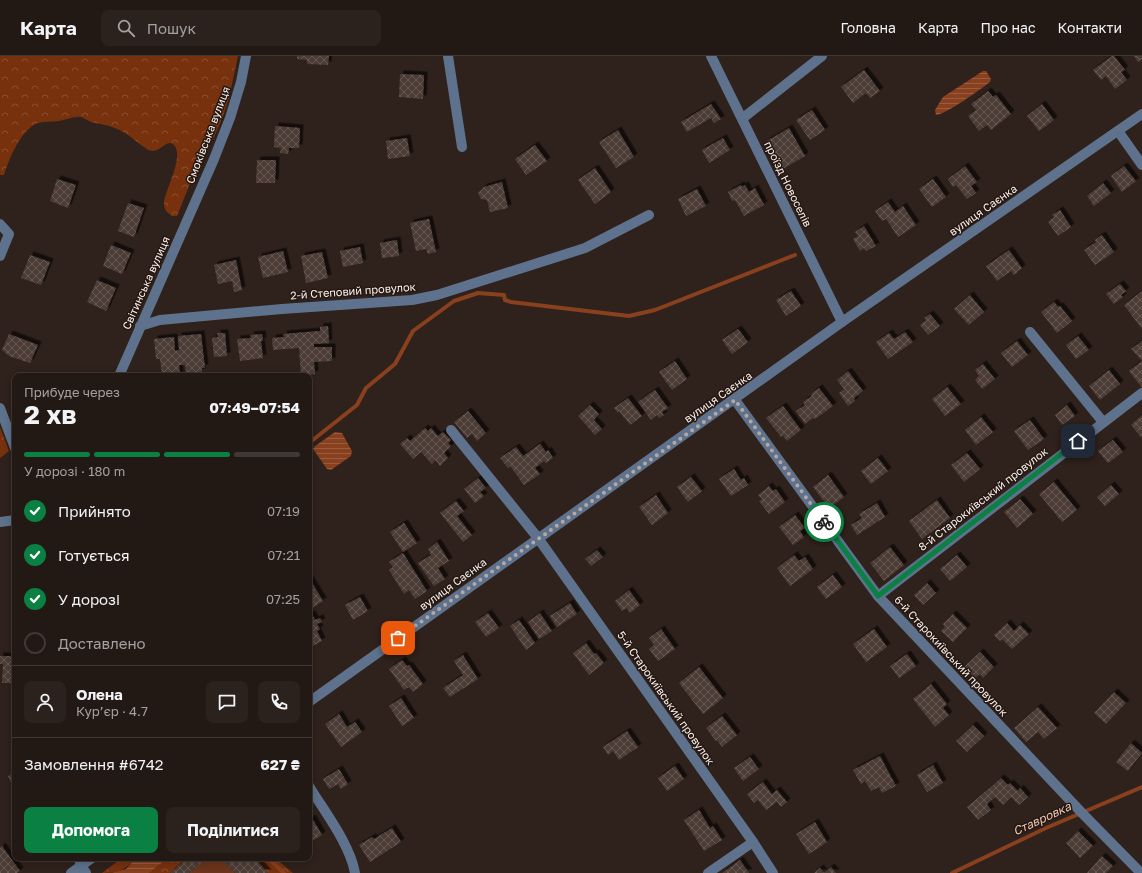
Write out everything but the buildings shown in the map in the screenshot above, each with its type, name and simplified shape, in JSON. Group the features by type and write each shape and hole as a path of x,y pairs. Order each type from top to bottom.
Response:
{"street":[{"name":"Смоківська вулиця","path":"197,199 230,118 241,82 246,56"},
{"path":"448,56 462,147"},
{"name":"проїзд Новоселів","path":"711,56 743,118 842,322"},
{"path":"743,118 822,56"},
{"name":"вулиця Саєнка","path":"312,700 538,538 735,400 842,322 1142,114"},
{"path":"1118,131 1142,165"},
{"name":"Світинська вулиця","path":"120,373 197,199"},
{"name":"2-й Степовий провулок","path":"140,326 160,320 282,308 412,300 437,295 585,248 649,215"},
{"path":"0,224 9,234 0,256"},
{"path":"1030,332 1103,422"},
{"name":"8-й Старокиївський провулок","path":"878,596 1142,393"},
{"name":"6-й Старокиївський провулок","path":"735,400 878,596 1082,813 1141,873"},
{"path":"0,408 12,440"},
{"name":"5-й Старокиївський провулок","path":"451,430 538,538 753,842 773,873"},
{"path":"0,522 12,520"},
{"path":"312,791 346,847 355,873"},
{"path":"708,873 753,842"},
{"path":"71,873 82,866"}],"shaded area":[{"path":"983,71 986,71 991,79 990,82 947,111 936,115 935,110 943,97"},
{"path":"335,432 342,433 352,451 351,456 331,470 327,469 313,449"},
{"path":"133,861 164,861 149,873 111,873 126,869"},
{"path":"204,861 224,861 235,873 189,873"}],"green space":[{"path":"0,56 238,56 229,98 223,116 214,137 200,156 177,216 172,216 165,208 164,204 176,166 177,150 174,145 168,143 155,151 151,151 111,126 91,122 81,117 72,117 59,121 41,122 32,126 26,131 16,145 4,175 0,175"},
{"path":"0,427 9,451 0,458"},
{"path":"118,861 133,861 121,870 102,873"},
{"path":"164,861 184,861 170,873 149,873"},
{"path":"257,861 279,861 293,873 268,873"}],"waterway":[{"path":"312,441 357,405 366,388 395,364 413,331 454,301 478,293 504,295 505,300 511,302 629,316 655,310 795,255"},
{"name":"Ставровка","path":"952,873 1046,828 1142,787"},
{"name":"Ставровка","path":"271,861 284,873"}],"way so far":[{"path":"398,638 735,400 824,522"}],"route":[{"path":"824,522 878,596 1078,441"}]}
